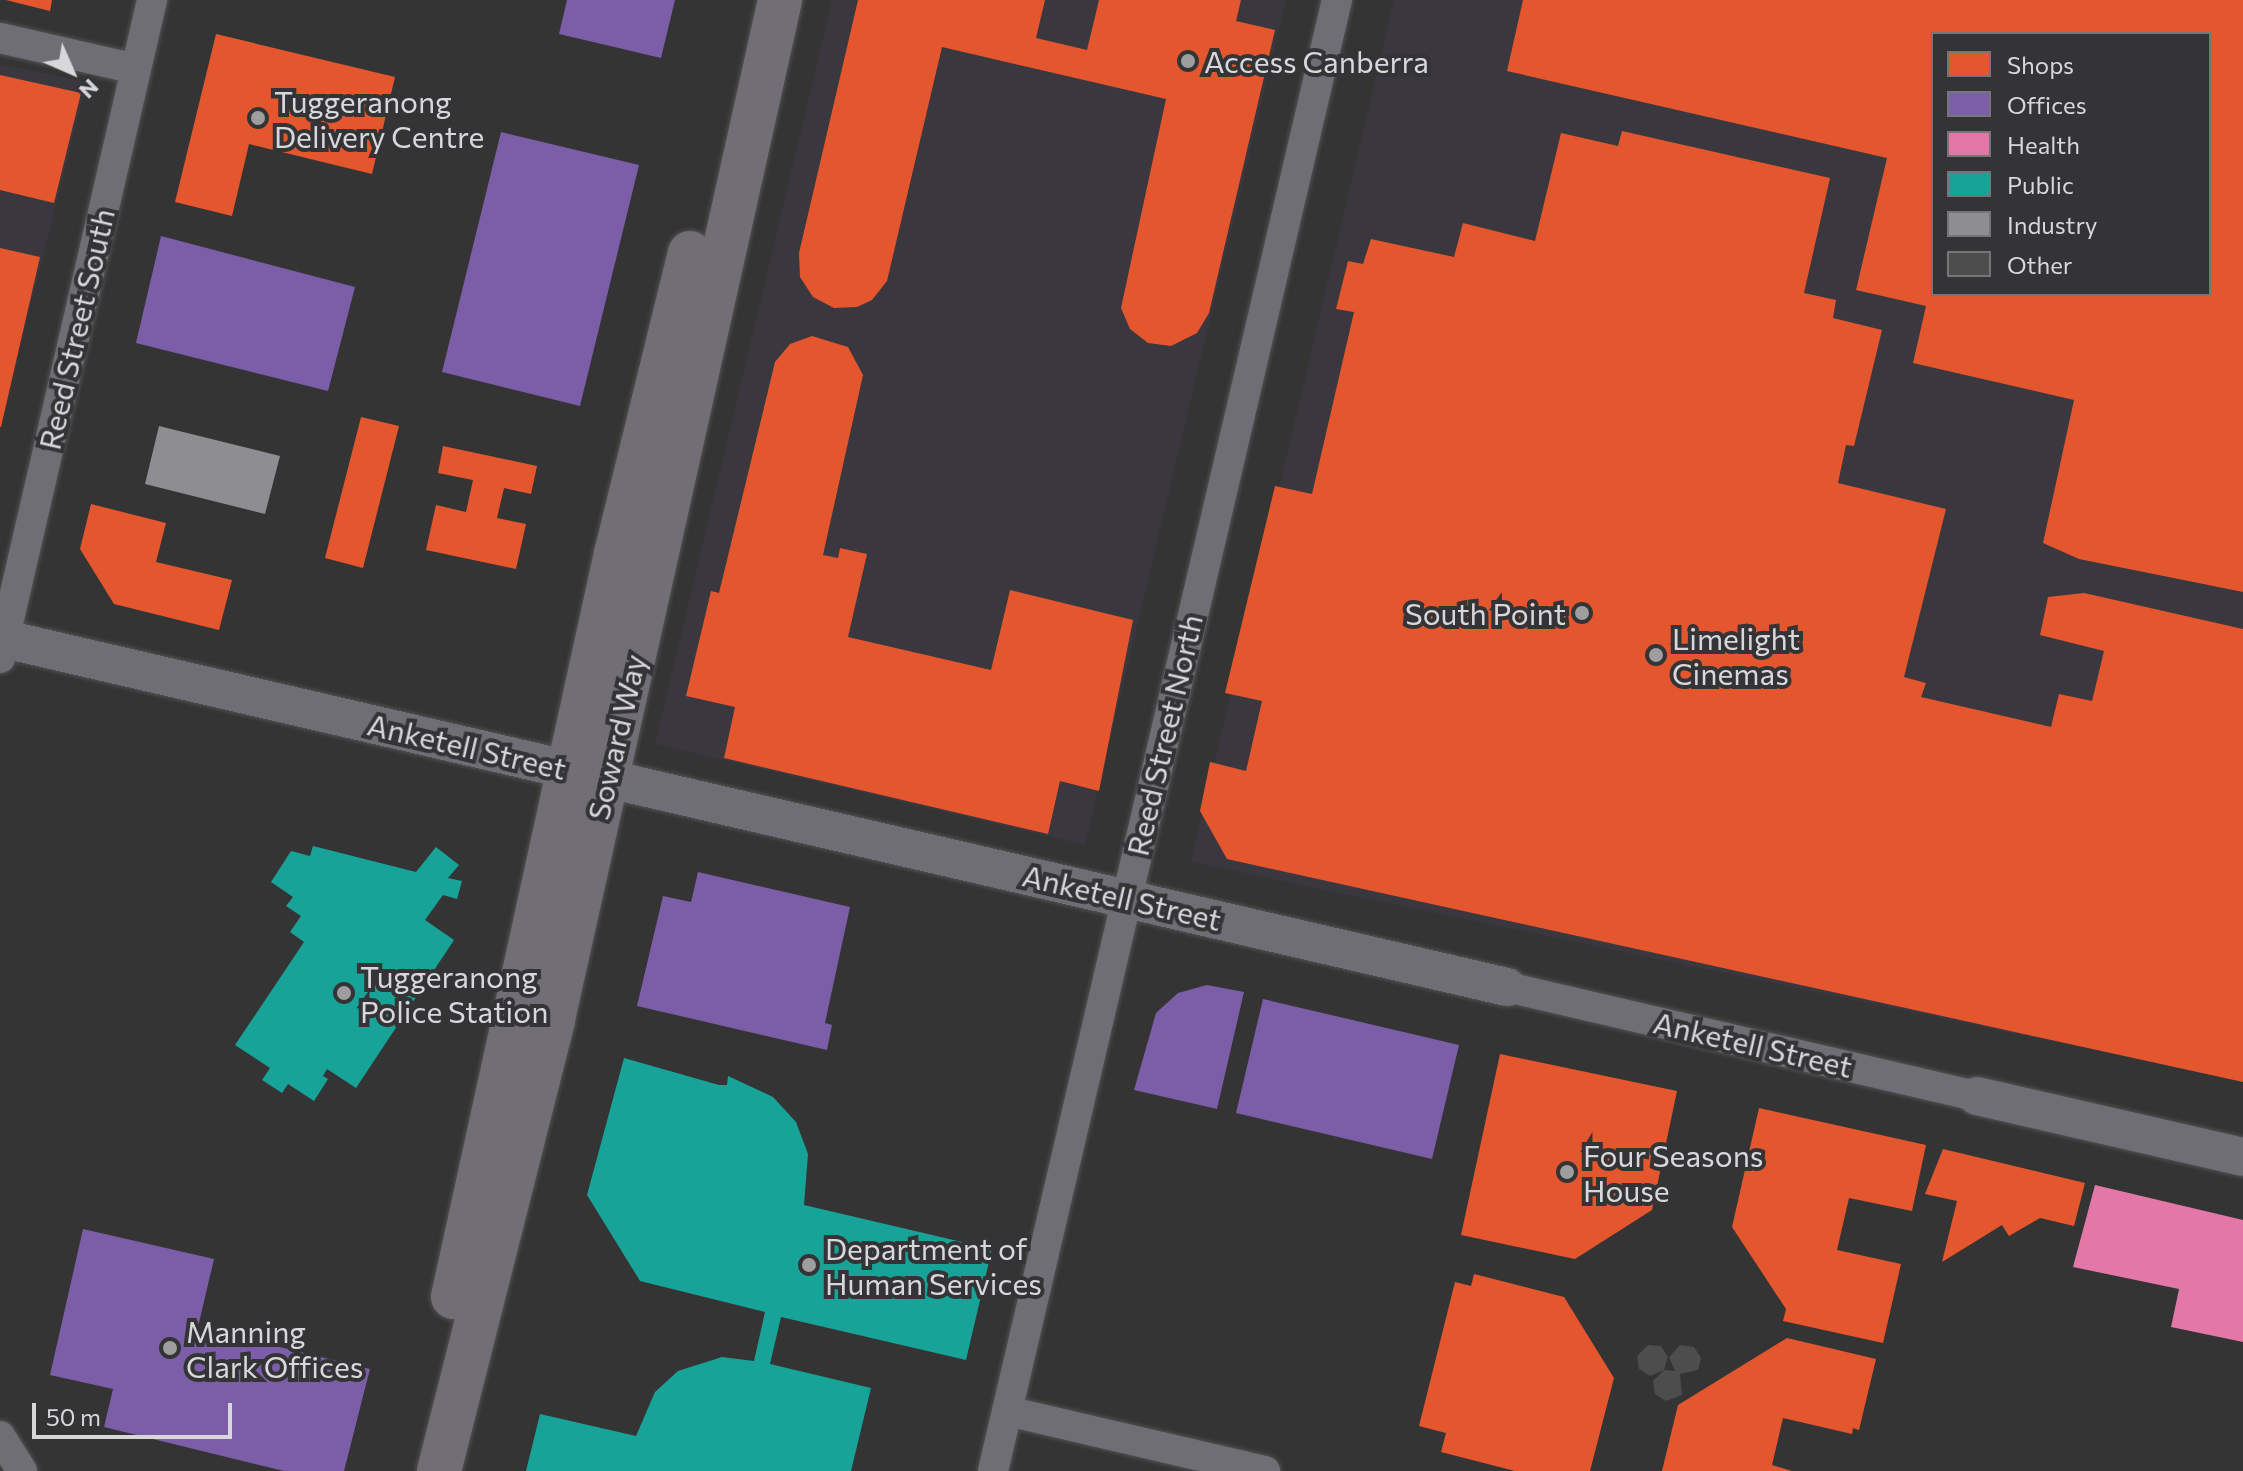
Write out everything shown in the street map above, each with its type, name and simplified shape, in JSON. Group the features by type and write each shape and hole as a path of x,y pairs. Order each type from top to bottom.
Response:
{"main road":[{"name":"Soward Way","path":"439,1471 538,1083 587,774 752,0"},
{"name":"Soward Way","path":"412,1471 780,0"}],"street":[{"name":"Reed Street South","path":"1,645 152,0"},
{"name":"Reed Street North","path":"993,1471 1337,0"},
{"path":"0,38 136,69"},
{"name":"Anketell Street","path":"1,645 587,774 2243,1157"},
{"path":"1007,1411 1265,1471"},
{"path":"0,1436 22,1471"}],"shaded area":[{"path":"832,0 1286,0 1085,845 655,744"},
{"name":"South Point","path":"1394,0 2243,0 2243,1081 1191,862"},
{"path":"0,64 87,82 0,427"}],"building: Shops":[{"path":"6,0 52,0 50,11"},
{"path":"858,0 1045,0 1036,38 1087,50 1099,0 1241,0 1236,21 1275,30 1209,313 1197,333 1171,346 1148,343 1130,329 1121,308 1166,99 942,47 887,281 872,300 857,307 834,308 813,297 800,277 799,253"},
{"path":"1523,0 2243,0 2243,592 2079,559 2043,543 2074,400 1913,363 1926,306 1856,290 1887,158 1507,71"},
{"path":"216,34 395,77 372,174 249,144 232,216 175,202"},
{"path":"0,75 81,93 54,203 0,190"},
{"name":"South Point","path":"1622,131 1830,178 1804,293 1836,300 1833,318 1882,330 1854,446 1846,445 1838,483 1946,509 1904,677 1926,683 1921,697 2051,727 2059,694 2092,701 2104,651 2040,635 2048,597 2084,593 2243,629 2243,1082 1227,859 1200,811 1210,762 1246,771 1262,701 1225,693 1275,486 1312,494 1354,312 1336,309 1348,261 1363,264 1371,239 1454,257 1463,223 1535,241 1561,133 1618,146"},
{"path":"0,248 40,257 1,427 0,427"},
{"path":"812,336 848,347 863,375 823,555 838,558 840,548 867,554 848,637 991,670 1010,590 1133,620 1099,791 1060,781 1048,834 724,758 735,707 686,696 711,591 719,593 775,362 790,344"},
{"path":"361,417 399,426 363,568 325,558"},
{"path":"443,446 537,466 531,494 504,488 497,518 526,524 516,569 426,550 436,505 466,512 473,480 438,473"},
{"path":"91,504 166,523 156,562 232,580 219,630 114,604 80,549"},
{"name":"Four Seasons House","path":"1500,1054 1677,1091 1652,1210 1575,1259 1461,1235"},
{"path":"1759,1108 1926,1145 1912,1211 1849,1198 1837,1250 1901,1264 1883,1343 1783,1321 1786,1309 1732,1227"},
{"path":"1943,1149 2085,1183 2074,1226 2040,1218 2009,1236 2002,1225 1942,1262 1957,1201 1925,1194"},
{"path":"1474,1274 1564,1297 1614,1378 1590,1471 1515,1471 1441,1452 1446,1433 1419,1426 1455,1282 1471,1286"},
{"path":"1787,1338 1876,1359 1859,1430 1853,1428 1852,1434 1783,1418 1772,1465 1792,1471 1662,1471 1678,1405"}],"building: Offices":[{"path":"567,0 675,0 661,58 559,34"},
{"path":"501,132 639,165 580,406 442,372"},
{"path":"161,236 355,287 328,391 136,343"},
{"path":"698,872 850,907 825,1023 832,1025 827,1050 637,1006 663,896 691,902"},
{"path":"1207,985 1244,992 1217,1109 1134,1090 1156,1013 1178,993"},
{"path":"1263,999 1459,1045 1432,1159 1236,1113"},
{"name":"Manning Clark Offices","path":"83,1229 214,1259 198,1327 370,1369 344,1471 284,1471 104,1427 113,1389 50,1375"}],"building: Health":[{"path":"2095,1185 2243,1220 2243,1342 2171,1327 2179,1289 2073,1267"}],"building: Public":[{"name":"Tuggeranong Police Station","path":"313,846 416,872 436,847 459,865 448,878 462,881 457,899 443,895 425,920 454,940 356,1088 327,1069 323,1076 328,1079 314,1101 288,1084 282,1093 262,1080 270,1068 235,1045 304,942 290,932 301,916 286,906 293,897 271,882 291,851 310,856"},
{"name":"Department of Human Services","path":"624,1058 719,1085 727,1085 728,1076 773,1097 796,1122 808,1154 804,1205 992,1249 966,1360 781,1317 770,1364 871,1388 851,1471 526,1471 540,1414 636,1436 655,1392 678,1371 722,1357 754,1361 765,1312 640,1281 587,1195"}],"building: Industry":[{"path":"159,426 280,456 265,514 145,484"}],"building: Other":[{"path":"1648,1345 1661,1346 1668,1357 1664,1370 1650,1376 1639,1369 1637,1356"},
{"path":"1680,1345 1694,1347 1701,1358 1698,1370 1680,1374 1682,1395 1666,1401 1655,1394 1653,1381 1664,1370 1675,1371 1669,1357"}],"place":[{"name":"Access Canberra","path":"1188,61"},
{"name":"Tuggeranong Delivery Centre","path":"258,118"},
{"name":"South Point","path":"1582,613"},
{"name":"Limelight Cinemas","path":"1656,655"},
{"name":"Tuggeranong Police Station","path":"344,993"},
{"name":"Four Seasons House","path":"1567,1172"},
{"name":"Department of Human Services","path":"809,1265"},
{"name":"Manning Clark Offices","path":"170,1348"}]}
